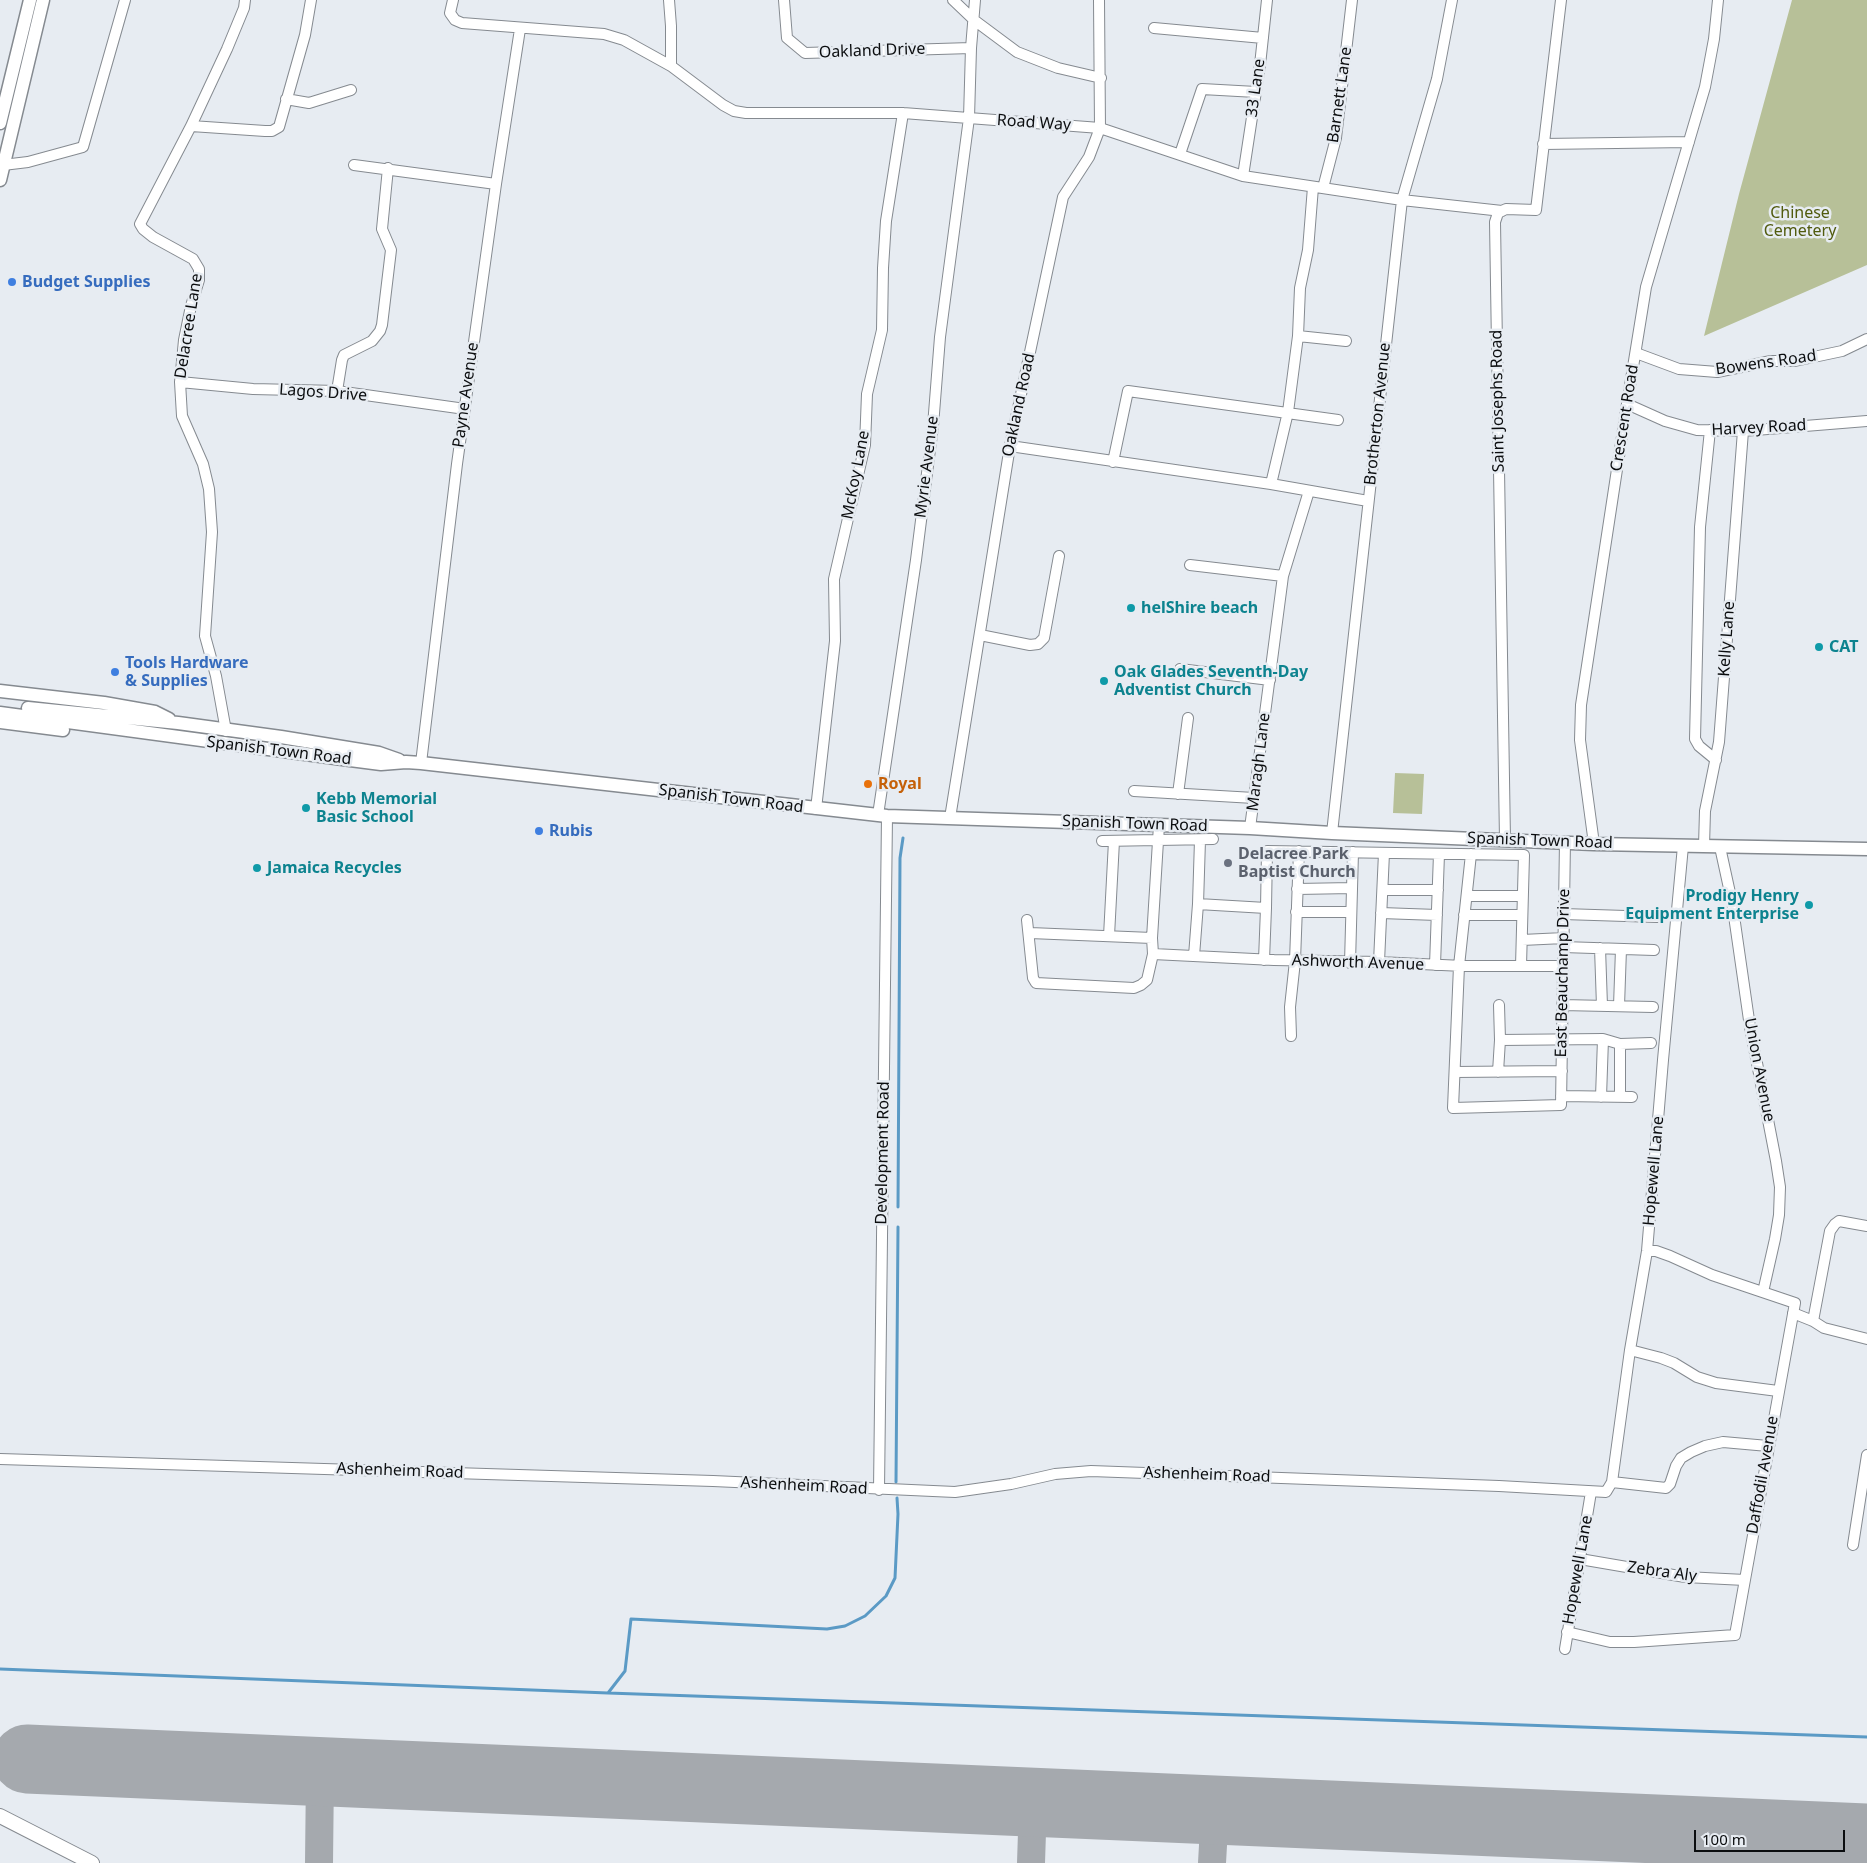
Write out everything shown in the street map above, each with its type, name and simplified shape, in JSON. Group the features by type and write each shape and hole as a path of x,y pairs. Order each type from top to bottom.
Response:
{"highway":[{"path":"0,1816 92,1863"}],"main road":[{"path":"0,123 30,0"},
{"path":"0,180 43,0"},
{"name":"Spanish Town Road","path":"0,691 112,704 155,712 178,723"},
{"name":"Spanish Town Road","path":"3,712 178,723 378,753 406,762"},
{"name":"Spanish Town Road","path":"3,712 373,763 421,763 882,815 1250,828 1332,833 1565,841 1594,844 1867,849"}],"street":[{"path":"3,165 28,162 83,147 124,0"},
{"name":"Delacree Lane","path":"226,731 216,676 206,636 212,532 209,490 203,464 182,416 180,382 184,340 199,280 199,270 193,258 153,237 143,230 140,224 191,126 230,41 244,8 245,0"},
{"path":"191,126 272,131 279,127 305,35 311,0"},
{"name":"Road Way","path":"453,0 450,13 455,20 462,23 520,29 604,34 624,40 671,66 723,105 734,111 746,113 903,113 1100,128 1244,176 1402,200 1502,211"},
{"path":"669,0 671,66"},
{"name":"Oakland Drive","path":"784,0 788,38 805,53 971,48"},
{"path":"953,0 974,20 1017,52 1058,68 1101,78"},
{"name":"Myrie Avenue","path":"882,815 932,435 940,337 969,118 971,48 975,0"},
{"name":"Oakland Road","path":"950,818 1010,446 1063,197 1089,157 1100,128 1099,0"},
{"name":"33 Lane","path":"1244,176 1267,0"},
{"name":"Barnett Lane","path":"1271,484 1288,412 1298,336 1300,288 1318,187 1336,138 1352,0"},
{"name":"Brotherton Avenue","path":"1332,833 1402,200 1437,79 1452,0"},
{"path":"1502,211 1506,209 1536,210 1561,0"},
{"name":"Crescent Road","path":"1594,844 1580,740 1582,705 1646,287 1705,88 1714,39 1718,0"},
{"path":"1154,28 1263,38"},
{"name":"Payne Avenue","path":"421,763 456,464 520,29"},
{"path":"1180,154 1202,89 1256,92"},
{"path":"286,99 308,102 351,90"},
{"name":"McKoy Lane","path":"816,808 835,641 834,579 865,446 867,394 882,330 886,221 903,113"},
{"path":"1544,144 1689,142"},
{"path":"354,164 496,184"},
{"path":"337,391 344,355 372,341 382,325 390,250 382,229 388,168"},
{"name":"Saint Josephs Road","path":"1502,211 1496,217 1495,222 1505,840"},
{"path":"1298,336 1346,341"},
{"name":"Bowens Road","path":"1636,353 1680,369 1717,372 1771,362 1794,361 1842,351 1867,339"},
{"name":"Lagos Drive","path":"180,382 253,389 337,391 465,409"},
{"path":"1113,462 1128,391 1338,420"},
{"name":"Harvey Road","path":"1627,404 1665,421 1697,430 1743,431 1867,421"},
{"path":"1710,430 1700,527 1695,739 1699,746 1716,760"},
{"name":"Kelly Lane","path":"1704,846 1705,811 1719,742 1743,431"},
{"path":"1010,446 1271,484 1368,502"},
{"name":"Maragh Lane","path":"1250,828 1283,576 1309,491"},
{"path":"980,636 1030,644 1038,644 1044,638 1059,556"},
{"path":"1190,565 1283,576"},
{"path":"1180,670 1270,680"},
{"path":"1178,794 1188,718"},
{"path":"1134,791 1254,798"},
{"name":"Development Road","path":"879,1490 882,815"},
{"path":"1027,920 1030,933 1033,978 1036,982 1041,984 1134,988 1147,980 1153,954 1152,938 1159,825"},
{"path":"1102,841 1213,839"},
{"path":"1194,956 1200,840"},
{"path":"1109,936 1114,841"},
{"name":"East Beauchamp Drive","path":"1561,1101 1565,841"},
{"name":"Hopewell Lane","path":"1606,1492 1612,1482 1630,1350 1647,1251 1662,1060 1683,846"},
{"name":"Union Avenue","path":"1720,847 1732,902 1750,1027 1780,1187 1779,1215 1763,1292"},
{"path":"1264,960 1267,851 1524,855 1521,966"},
{"path":"1291,1036 1290,1007 1299,851"},
{"path":"1350,962 1353,852"},
{"path":"1379,962 1384,853"},
{"path":"1435,965 1440,854"},
{"path":"1471,854 1459,966 1453,1108 1601,1097 1632,1097"},
{"path":"1298,889 1352,888"},
{"path":"1383,890 1438,890"},
{"path":"1467,896 1522,896"},
{"path":"1198,904 1266,908"},
{"path":"1296,912 1352,912"},
{"path":"1381,913 1437,916"},
{"path":"1563,914 1657,917"},
{"path":"1464,915 1522,915"},
{"path":"1030,933 1152,938"},
{"path":"1522,940 1564,942 1600,948 1654,950"},
{"path":"1600,948 1602,1006"},
{"path":"1619,1006 1620,949"},
{"name":"Ashworth Avenue","path":"1153,954 1264,960 1379,962 1459,966 1563,966"},
{"path":"1498,1072 1500,1040 1499,1004"},
{"path":"1562,1005 1653,1007"},
{"path":"1500,1040 1562,1039 1603,1040 1620,1044 1651,1043"},
{"path":"1601,1097 1603,1040"},
{"path":"1620,1044 1620,1097"},
{"path":"1455,1072 1562,1071"},
{"path":"1813,1321 1832,1227 1839,1221 1867,1226"},
{"path":"1647,1251 1663,1254 1712,1274 1795,1303 1794,1313 1824,1328 1867,1339"},
{"name":"Daffodil Avenue","path":"1567,1632 1610,1642 1735,1635 1778,1391 1794,1313"},
{"path":"1630,1350 1661,1358 1674,1363 1697,1377 1716,1383 1778,1391"},
{"path":"1612,1482 1666,1488 1670,1484 1681,1458 1698,1449 1723,1442 1768,1446"},
{"path":"1852,1545 1867,1455"},
{"name":"Ashenheim Road","path":"0,1459 704,1481 955,1492 1011,1484 1055,1474 1090,1471 1499,1486 1606,1492"},
{"name":"Hopewell Lane","path":"1565,1649 1591,1492"},
{"name":"Zebra Aly","path":"1580,1559 1685,1577 1745,1580"}],"green space":[{"name":"Chinese Cemetery","path":"1792,0 1867,0 1867,265 1704,336 1739,194"},
{"path":"1395,773 1424,774 1422,814 1393,813"}],"waterway":[{"path":"898,1207 900,858 903,838"},
{"path":"896,1482 898,1227"},
{"path":"0,1669 608,1693 625,1671 631,1619 827,1629 845,1626 865,1616 886,1596 895,1578 897,1498"},
{"path":"608,1693 1867,1737"}],"taxiway":[{"path":"319,1863 320,1772"},
{"path":"1031,1863 1033,1802"},
{"path":"1212,1863 1215,1810"}],"runway":[{"path":"27,1759 1867,1838"}],"place":[{"name":"Budget Supplies","path":"12,282"},
{"name":"helShire beach","path":"1131,608"},
{"name":"CAT","path":"1819,647"},
{"name":"Tools Hardware & Supplies","path":"115,672"},
{"name":"Oak Glades Seventh-Day Adventist Church","path":"1104,681"},
{"name":"Royal","path":"868,784"},
{"name":"Kebb Memorial Basic School","path":"306,808"},
{"name":"Rubis","path":"539,831"},
{"name":"Delacree Park Baptist Church","path":"1228,863"},
{"name":"Jamaica Recycles","path":"257,868"},
{"name":"Prodigy Henry Equipment Enterprise","path":"1809,905"}]}
